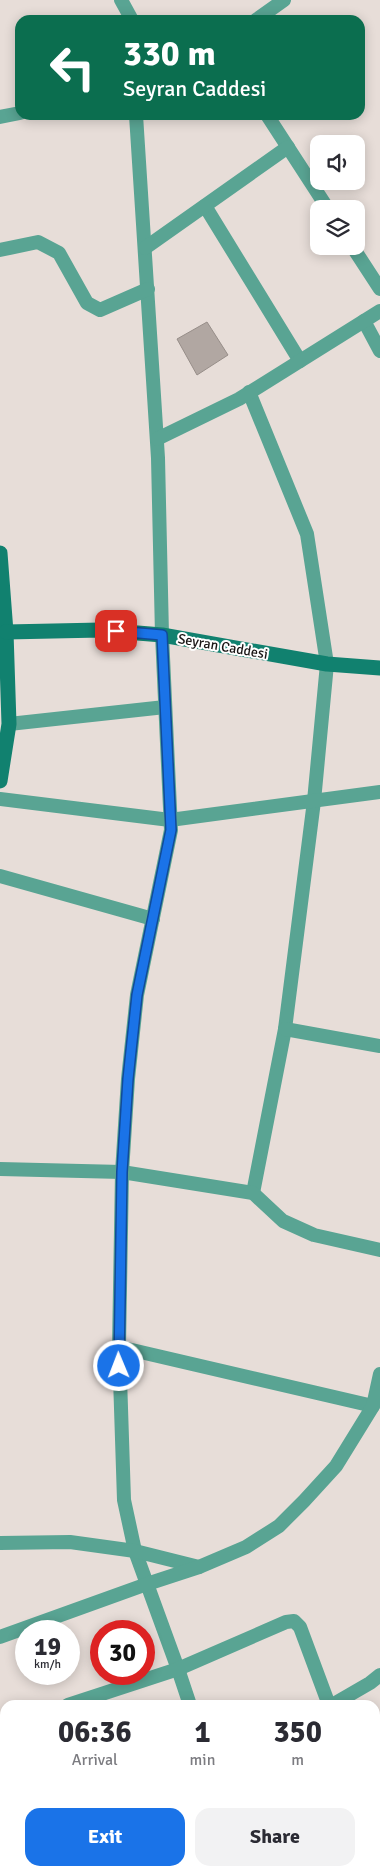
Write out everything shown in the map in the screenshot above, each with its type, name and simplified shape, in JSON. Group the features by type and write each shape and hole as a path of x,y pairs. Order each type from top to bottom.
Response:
{"street":[{"path":"121,0 129,15"},
{"path":"263,15 284,0"},
{"path":"0,117 15,114"},
{"path":"136,120 157,439 162,635 171,830 137,995 128,1079 122,1172 119,1347 124,1500 135,1551 188,1700"},
{"path":"270,120 322,200"},
{"path":"145,248 288,147"},
{"path":"205,206 300,361"},
{"path":"0,250 38,242 59,253 87,303 100,310 148,288"},
{"path":"358,255 380,289"},
{"path":"157,439 249,392 380,311"},
{"path":"364,321 380,350"},
{"path":"249,392 308,534 328,664 314,801 285,1028 253,1193"},
{"path":"0,552 6,632 9,724 0,782"},
{"name":"Seyran Caddesi","path":"6,632 101,630 162,635 328,664 380,668"},
{"path":"9,724 165,707"},
{"path":"0,799 170,820 380,792"},
{"path":"0,876 152,919"},
{"path":"285,1028 380,1046"},
{"path":"0,1169 122,1172 253,1193 283,1221 314,1235 380,1250"},
{"path":"119,1347 373,1406"},
{"path":"0,1637 146,1584 199,1567 246,1547 279,1526 336,1466 373,1406 380,1374"},
{"path":"0,1543 70,1542 135,1551 199,1567"},
{"path":"83,1700 178,1669 286,1622 294,1621 300,1626 329,1700"},
{"path":"340,1700 370,1683 380,1675"}],"building":[{"path":"207,322 228,355 197,375 177,339"}],"route":[{"path":"116,631 162,635 171,830 137,995 128,1079 122,1172 119,1366"}]}
